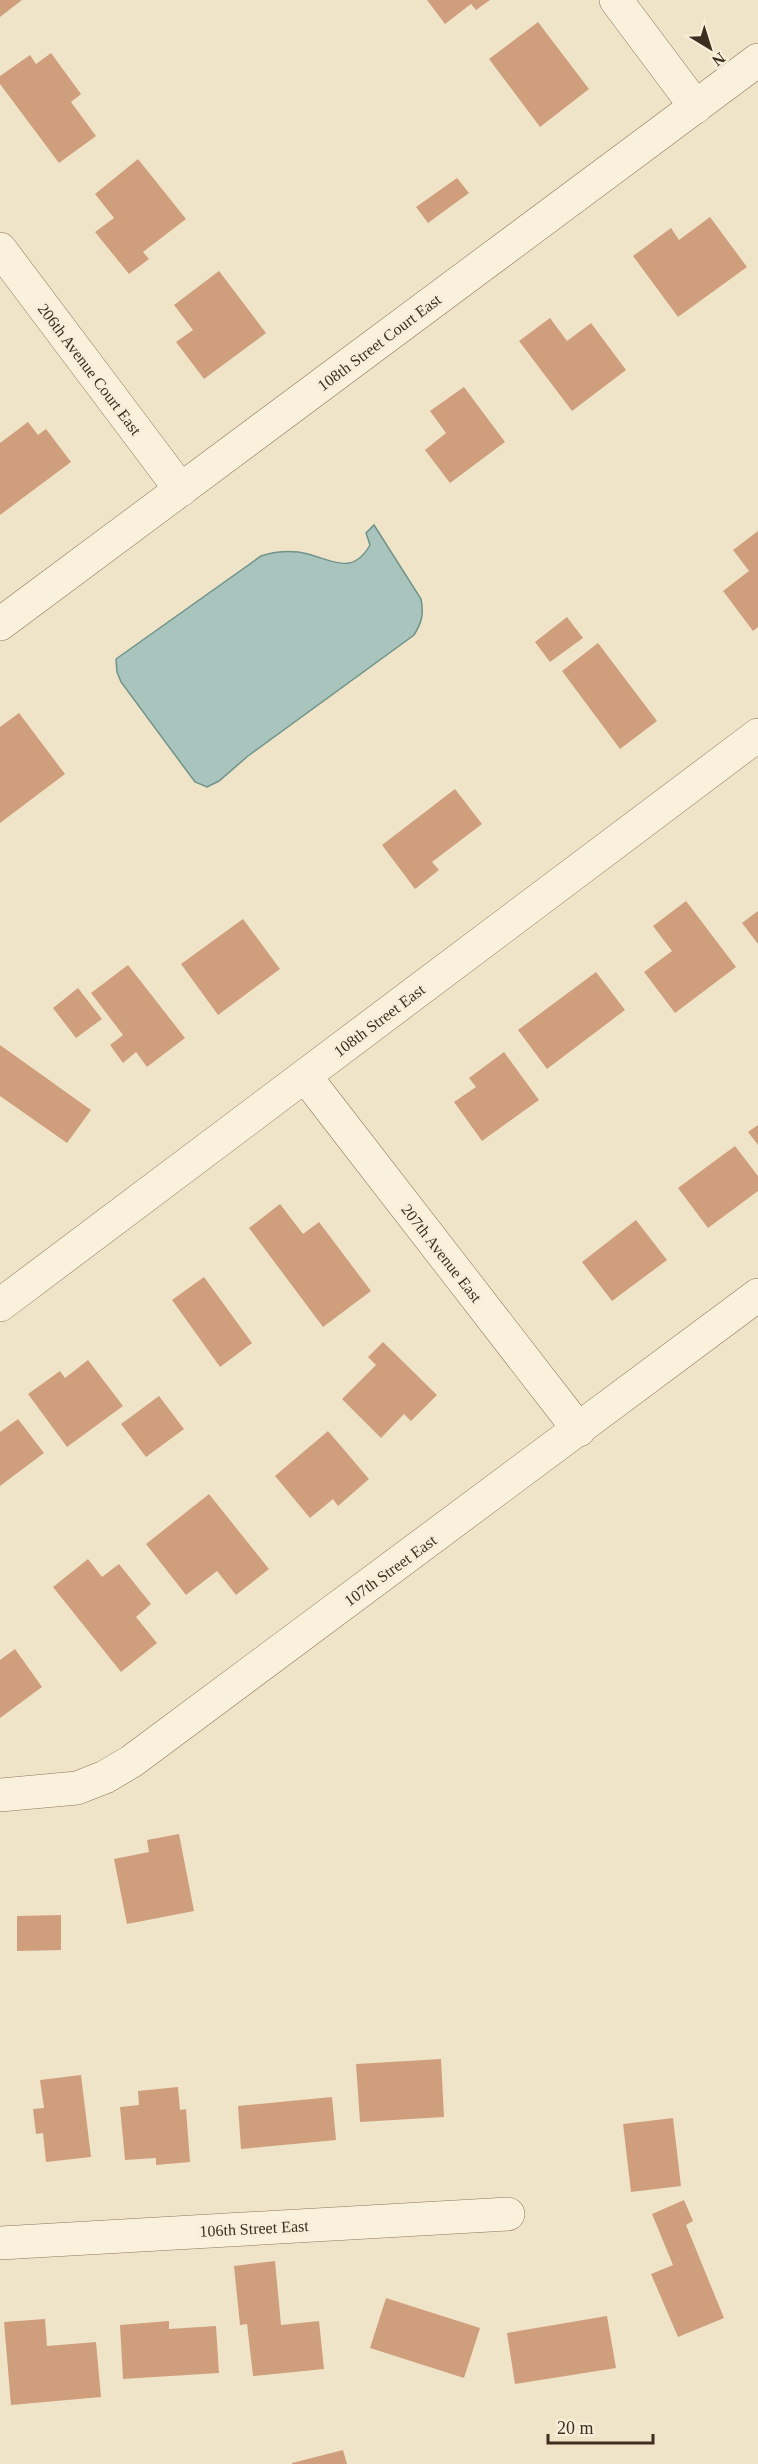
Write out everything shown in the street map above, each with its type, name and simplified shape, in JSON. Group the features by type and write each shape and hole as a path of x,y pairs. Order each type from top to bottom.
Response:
{"street":[{"path":"616,0 696,107"},
{"name":"108th Street Court East","path":"0,624 758,60"},
{"name":"206th Avenue Court East","path":"0,249 181,490"},
{"name":"108th Street East","path":"0,1305 758,735"},
{"name":"207th Avenue East","path":"305,1076 579,1430"},
{"name":"107th Street East","path":"0,1795 77,1788 105,1777 132,1761 758,1295"},
{"name":"106th Street East","path":"0,2242 508,2214"}],"water":[{"path":"374,525 421,599 422,618 414,635 248,756 219,781 207,787 195,782 121,682 116,659 261,556 279,552 296,552 335,562 350,563 364,554 370,545 366,533"}],"building":[{"path":"0,0 22,0 0,17"},
{"path":"427,0 490,0 476,10 471,4 445,24"},
{"path":"538,22 589,89 540,127 489,59"},
{"path":"51,53 81,94 71,102 96,136 59,163 0,84 0,76 30,55 36,64"},
{"path":"138,159 186,219 143,252 149,259 129,274 95,232 114,218 95,194"},
{"path":"457,178 469,193 428,223 416,207"},
{"path":"710,217 747,267 678,317 633,256 671,228 679,240"},
{"path":"219,271 266,333 204,379 176,342 193,330 174,305"},
{"path":"550,318 567,341 591,323 626,370 572,411 519,341"},
{"path":"464,387 505,442 450,483 425,450 446,433 430,411"},
{"path":"28,422 38,435 46,429 71,462 0,515 0,443"},
{"path":"758,531 758,627 753,631 723,591 749,571 733,550"},
{"path":"567,617 583,638 550,662 535,642"},
{"path":"598,643 657,721 620,749 562,671"},
{"path":"19,713 65,774 0,823 0,727"},
{"path":"455,789 482,824 432,862 439,870 415,889 382,845"},
{"path":"686,901 736,967 675,1013 644,972 672,951 653,926"},
{"path":"758,911 758,944 742,923"},
{"path":"243,919 280,969 218,1015 181,964"},
{"path":"128,965 185,1038 147,1067 136,1052 123,1063 110,1045 123,1035 91,993"},
{"path":"596,972 625,1010 547,1069 518,1030"},
{"path":"78,988 102,1019 76,1038 53,1008"},
{"path":"0,1045 91,1110 67,1143 0,1096"},
{"path":"504,1052 539,1100 482,1141 454,1102 476,1087 469,1078"},
{"path":"758,1125 758,1145 748,1132"},
{"path":"735,1146 758,1176 758,1191 708,1228 678,1188"},
{"path":"280,1204 303,1234 319,1222 371,1291 323,1327 249,1228"},
{"path":"636,1220 667,1260 612,1301 582,1262"},
{"path":"204,1277 252,1343 220,1367 172,1300"},
{"path":"383,1342 437,1395 411,1421 404,1414 381,1438 342,1399 376,1365 368,1357"},
{"path":"88,1360 123,1406 67,1447 28,1394 60,1371 65,1378"},
{"path":"159,1396 184,1429 146,1457 121,1424"},
{"path":"18,1419 44,1453 0,1486 0,1432"},
{"path":"328,1431 369,1479 338,1506 333,1499 310,1518 275,1476"},
{"path":"209,1494 269,1569 236,1595 217,1571 186,1595 146,1544"},
{"path":"88,1559 102,1577 119,1564 151,1604 136,1617 157,1643 121,1672 53,1587"},
{"path":"15,1649 42,1687 0,1718 0,1660"},
{"path":"179,1834 194,1911 127,1924 114,1859 149,1852 147,1840"},
{"path":"61,1915 61,1950 17,1951 17,1916"},
{"path":"441,2059 444,2117 360,2122 356,2064"},
{"path":"81,2075 91,2157 46,2162 43,2133 36,2134 33,2109 44,2108 40,2080"},
{"path":"178,2087 180,2110 186,2109 190,2162 156,2165 156,2158 125,2160 120,2107 139,2105 138,2091"},
{"path":"332,2097 336,2140 241,2149 238,2106"},
{"path":"673,2118 681,2186 631,2192 623,2124"},
{"path":"684,2200 693,2221 686,2225 724,2318 678,2337 651,2274 673,2265 652,2214"},
{"path":"275,2261 281,2325 319,2321 324,2369 253,2376 247,2324 240,2325 234,2266"},
{"path":"386,2298 480,2328 464,2378 370,2348"},
{"path":"607,2316 616,2368 515,2384 507,2333"},
{"path":"45,2319 47,2346 96,2342 101,2397 11,2405 4,2322"},
{"path":"169,2321 169,2329 216,2326 219,2373 123,2379 120,2325"},
{"path":"343,2450 347,2464 292,2464 292,2463"}]}
